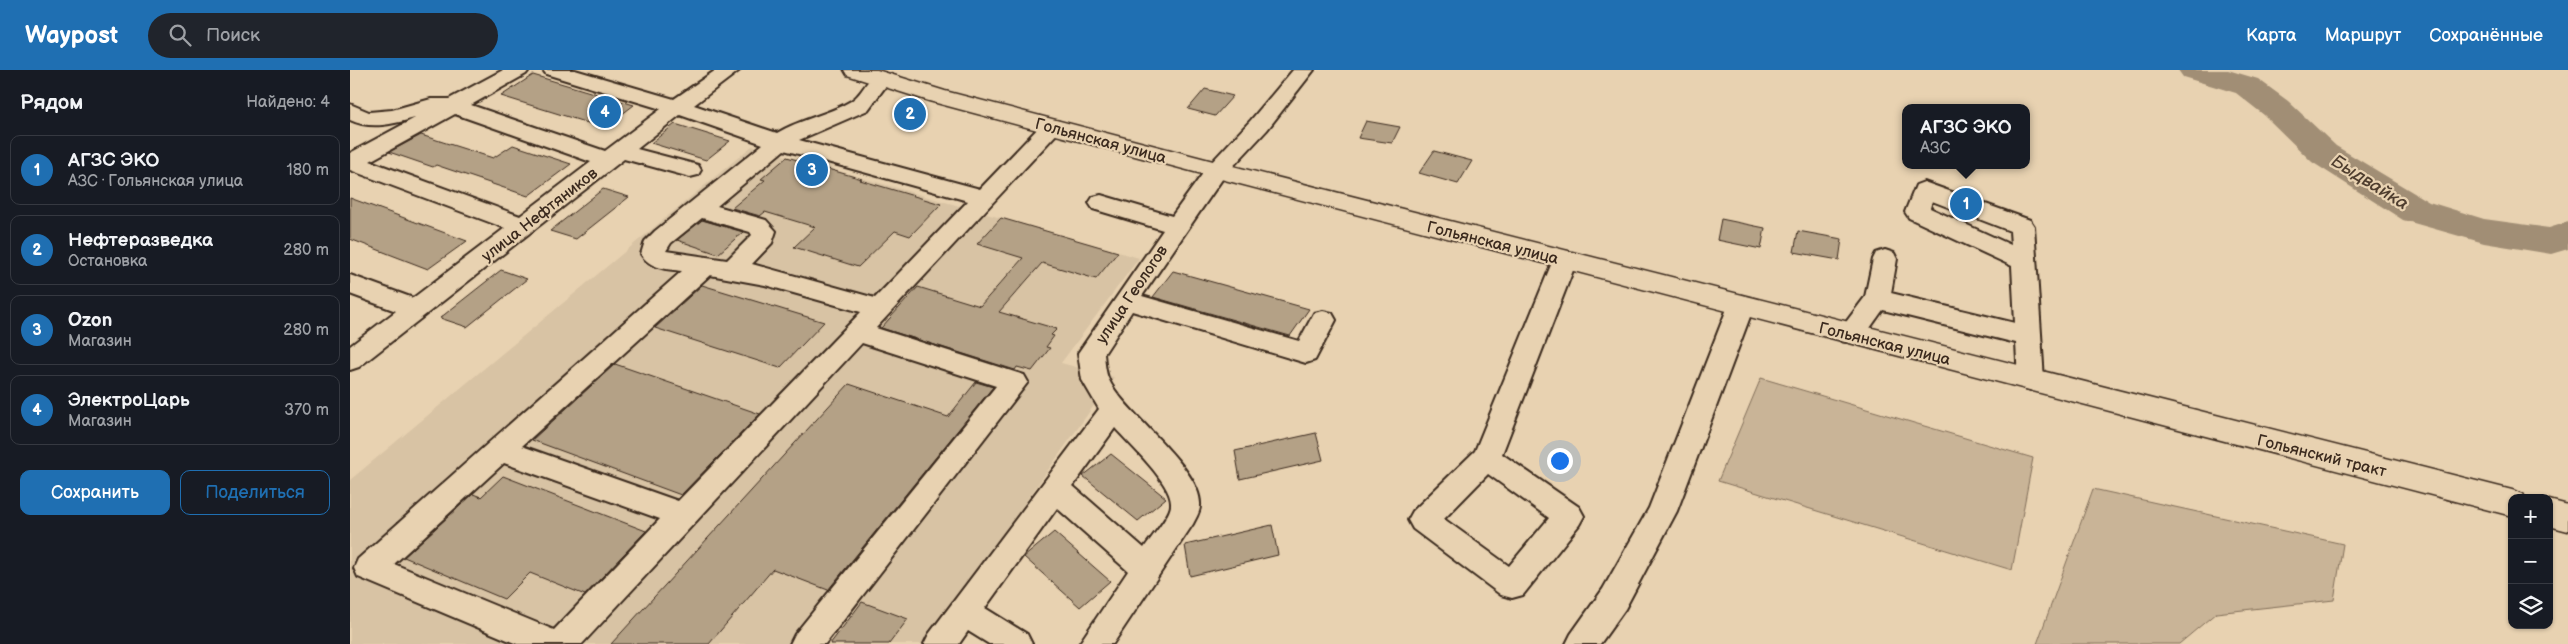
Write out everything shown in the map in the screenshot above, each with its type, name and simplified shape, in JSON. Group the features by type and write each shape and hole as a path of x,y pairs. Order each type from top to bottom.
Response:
{"main road":[{"name":"Гольянская улица","path":"855,70 1052,127 2133,407"},
{"name":"Гольянский тракт","path":"2133,407 2508,502"},
{"path":"2553,514 2568,518"}],"street":[{"path":"350,162 519,70"},
{"path":"553,70 677,107 780,142 985,198"},
{"name":"улица Нефтяников","path":"350,360 677,107 730,70"},
{"name":"улица Геологов","path":"1095,644 1145,567 1183,515 1186,504 1184,494 1171,472 1114,409 1095,380 1091,353 1216,170 1259,125 1304,70"},
{"path":"879,308 733,270 662,260 653,254 654,247 663,237 780,142 803,128 849,112 860,105 881,79"},
{"path":"350,111 366,120 393,117 431,106 453,106 614,156 690,170"},
{"path":"561,644 1052,127"},
{"path":"350,162 524,226"},
{"path":"1102,203 1178,226"},
{"path":"697,208 758,226 764,231 764,237 754,250 733,270"},
{"path":"1850,334 1877,299 1885,259"},
{"path":"1486,458 1569,516 1512,585 1423,520 1486,458 1565,260"},
{"path":"2024,261 2030,380"},
{"path":"553,644 369,568 705,265"},
{"path":"350,284 416,309"},
{"path":"1877,299 2028,336"},
{"path":"1126,300 1306,353 1323,320"},
{"path":"1582,644 1614,599 1662,510 1741,306"},
{"path":"806,644 1015,382 857,332"},
{"path":"940,644 1114,409"},
{"path":"500,450 683,515"},
{"path":"1055,488 1145,567"},
{"path":"964,610 1016,644"}],"shaded area":[{"path":"752,146 1139,258 1061,363 1114,377 925,644 350,644 350,480"},
{"path":"1761,378 2033,458 2012,570 1718,481"},
{"path":"2093,489 2343,544 2334,600 2216,613 2179,644 2037,644"}],"building":[{"path":"533,75 634,105 604,128 501,96"},
{"path":"1205,89 1233,96 1215,116 1188,109"},
{"path":"1366,121 1400,127 1392,143 1358,138"},
{"path":"675,124 730,141 706,160 651,143"},
{"path":"421,135 493,158 513,145 571,164 528,196 436,165 433,167 389,152"},
{"path":"1434,151 1472,161 1458,184 1419,173"},
{"path":"787,157 941,204 910,236 895,231 858,267 794,247 815,227 765,212 760,216 732,208 765,180 761,179"},
{"path":"603,189 629,197 576,239 550,231"},
{"path":"350,198 467,241 428,269 350,239"},
{"path":"1001,218 1118,252 1096,279 1042,263 999,312 1057,329 1051,335 1054,336 1046,347 1050,348 1032,371 1017,367 1015,370 881,328 918,287 980,306 1023,258 977,244"},
{"path":"1721,219 1765,228 1761,249 1717,240"},
{"path":"702,220 743,232 718,254 677,240"},
{"path":"1798,231 1842,239 1839,260 1794,252"},
{"path":"501,270 527,279 467,327 440,318"},
{"path":"1173,271 1309,309 1290,336 1153,297"},
{"path":"702,285 824,322 780,368 655,328"},
{"path":"615,364 760,414 681,495 532,440"},
{"path":"976,382 993,387 828,590 773,569 709,644 611,644 849,384 948,417"},
{"path":"1316,433 1323,460 1240,479 1235,451"},
{"path":"1111,454 1166,498 1138,521 1083,476"},
{"path":"503,476 646,531 585,595 530,573 504,599 404,557 473,494 481,497"},
{"path":"1272,525 1278,555 1190,576 1185,545"},
{"path":"1054,532 1110,581 1080,607 1024,557"},
{"path":"862,602 908,619 889,644 830,644"}],"waterway":[{"name":"Быдвайка","path":"2194,70 2247,86 2276,108 2324,154 2371,185 2416,211 2484,231 2551,241 2568,235"}],"place":[{"name":"ЭлектроЦарь","path":"605,112"},
{"name":"Нефтеразведка","path":"910,114"},
{"name":"Ozon","path":"812,170"},
{"name":"АГЗС ЭКО","path":"1966,204"}]}
